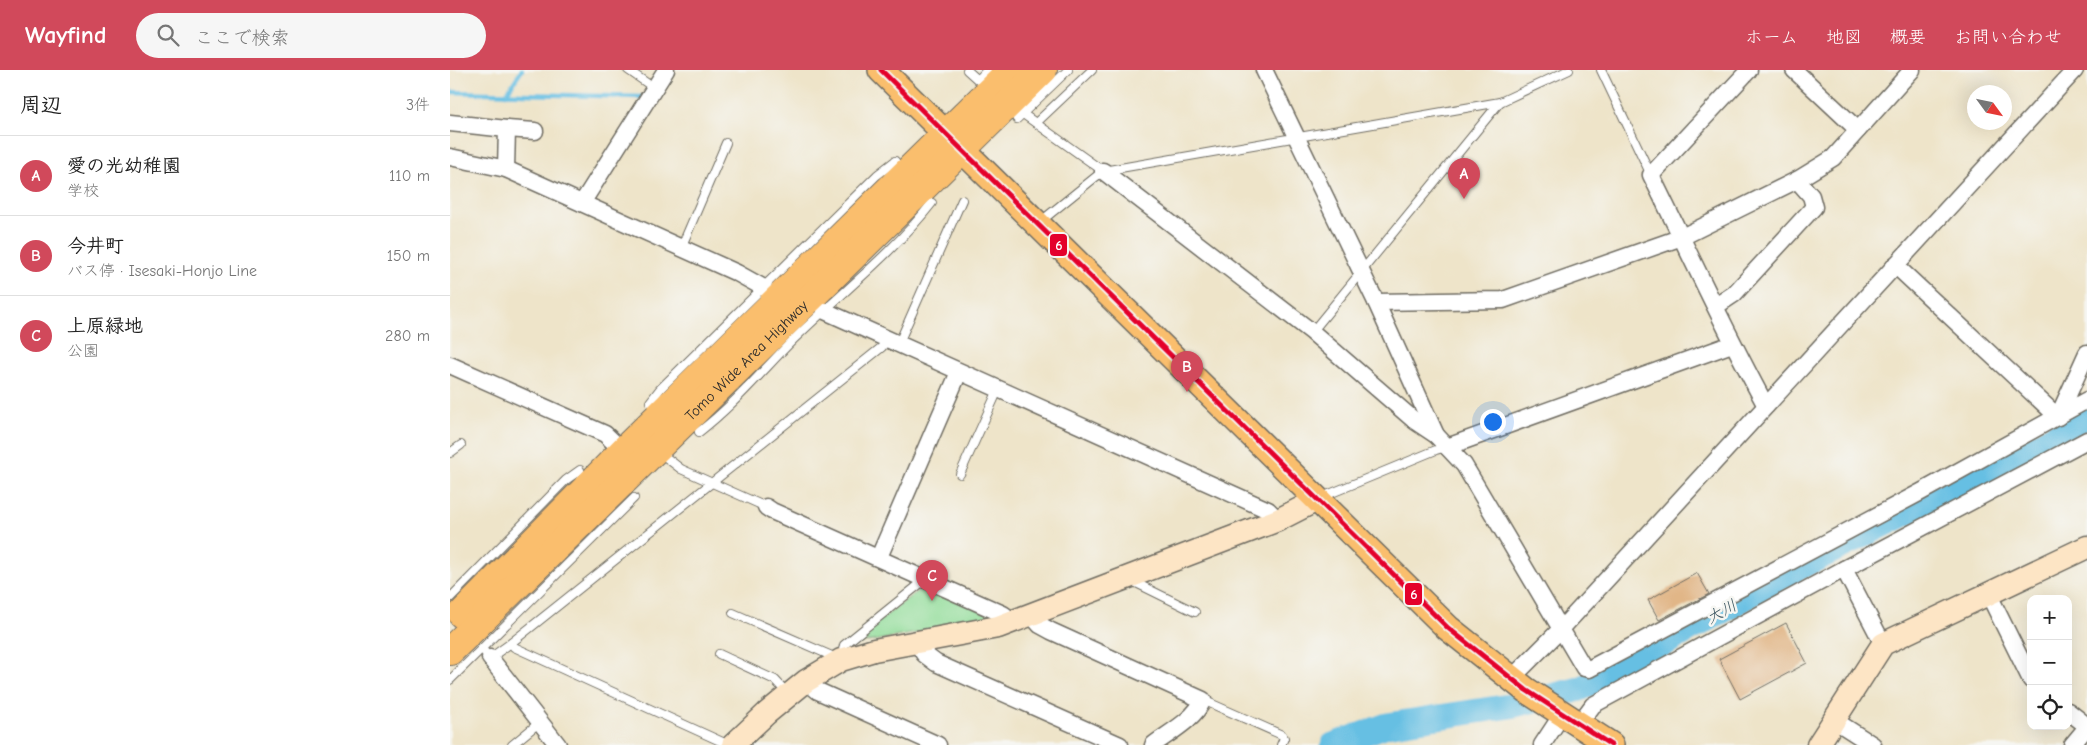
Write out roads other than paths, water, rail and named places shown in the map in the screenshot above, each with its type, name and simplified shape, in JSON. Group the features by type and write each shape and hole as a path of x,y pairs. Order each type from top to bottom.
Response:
{"highway":[{"name":"Tomo Wide Area Highway","path":"450,651 890,219 1011,70"},
{"name":"Tomo Wide Area Highway","path":"450,625 519,554 792,284 954,141 1050,75"}],"main road":[{"path":"881,70 1448,628 1519,684 1611,745"}],"street":[{"path":"582,203 666,70"},
{"path":"1264,70 1376,302 1436,435"},
{"path":"1749,70 1651,175 1716,306 1732,344 1766,406"},
{"path":"1794,70 1858,130"},
{"path":"1376,302 1504,300 1682,237 1797,180 1833,158 1912,70"},
{"path":"1519,684 1562,628 2075,70"},
{"path":"450,123 535,131"},
{"path":"506,169 507,129"},
{"path":"450,157 506,169 744,276 764,288"},
{"path":"1103,171 1312,332 1415,421 1436,435 1464,466 1562,628 1584,668 1589,669 2087,400"},
{"path":"1716,306 1734,294 1814,207 1811,196 1797,180"},
{"path":"1895,265 2058,417"},
{"path":"825,310 998,390 1268,510 1278,520"},
{"path":"1447,447 1732,344"},
{"path":"2058,417 2087,353"},
{"path":"450,365 605,434 623,451"},
{"path":"879,557 959,372"},
{"path":"1542,745 1567,716 1593,705 2087,440"},
{"path":"739,743 806,681 841,660 874,650 974,633 1024,619 1278,520 1316,500"},
{"path":"766,507 772,512 879,557 1003,614 1040,625 1203,700 1200,709 1153,745"},
{"path":"1818,745 1883,644 2087,547"},
{"path":"1844,569 1883,644"},
{"path":"1989,595 2027,672"},
{"path":"917,643 924,654 936,663 1120,745"},
{"path":"486,653 558,745"},
{"path":"806,681 818,691 938,745"},
{"path":"2072,714 2087,726 2072,745"},
{"path":"1834,720 1873,745"}],"lane":[{"path":"628,70 654,88"},
{"path":"966,70 978,80 987,70"},
{"path":"1059,70 1050,75 1020,116 1036,123 1103,171"},
{"path":"1050,75 1068,70"},
{"path":"1036,123 1072,86 1092,70"},
{"path":"1038,224 1103,171 1500,102 1569,70"},
{"path":"1601,70 1651,175"},
{"path":"1312,332 1500,102"},
{"path":"682,248 726,143"},
{"path":"650,402 660,389 877,175 895,161"},
{"path":"486,653 510,643 882,347 892,342 962,200"},
{"path":"699,432 716,419 932,203"},
{"path":"878,245 890,219"},
{"path":"866,271 874,254"},
{"path":"764,288 792,284"},
{"path":"701,375 703,360 712,346 716,335"},
{"path":"761,347 795,339"},
{"path":"960,474 998,390"},
{"path":"450,454 461,445"},
{"path":"1316,500 1335,490 1447,447"},
{"path":"657,449 682,469 766,507"},
{"path":"450,598 566,480 580,470"},
{"path":"450,680 486,653 634,498"},
{"path":"568,565 575,530"},
{"path":"482,565 519,554"},
{"path":"1129,578 1141,587 1195,612"},
{"path":"733,613 841,660 844,645 926,579"},
{"path":"510,643 514,647 739,743"},
{"path":"720,654 776,680 789,695"},
{"path":"1203,700 1282,734 1284,738 1281,745"},
{"path":"512,745 540,722"}],"waterway":[{"path":"506,94 522,70"},
{"path":"450,92 642,97"},
{"name":"大川","path":"1333,745 1387,725 1510,706 1580,689 1634,661 1801,567 2010,461 2087,416"}],"place":[{"name":"愛の光幼稚園","path":"1464,199"},
{"name":"今井町","path":"1187,392"},
{"name":"上原緑地","path":"932,601"}]}
